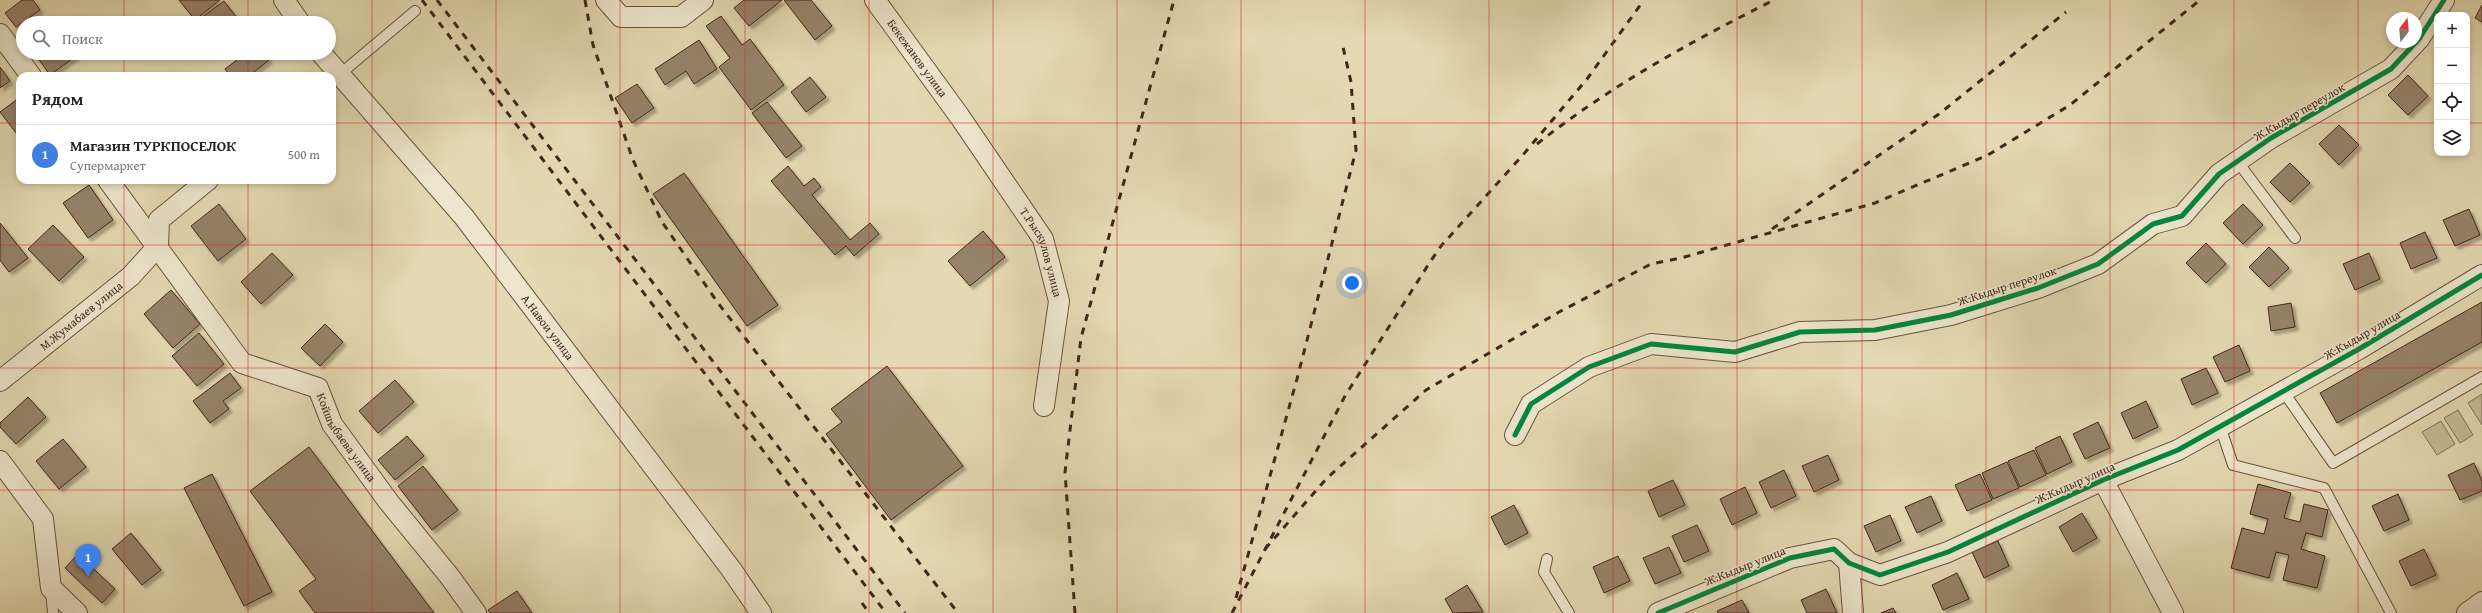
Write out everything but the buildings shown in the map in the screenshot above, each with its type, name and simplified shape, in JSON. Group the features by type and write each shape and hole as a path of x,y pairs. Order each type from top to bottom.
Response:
{"street":[{"path":"284,0 295,16"},
{"path":"606,0 621,17 681,17 703,0"},
{"name":"Бекежанов улица","path":"875,0 960,117"},
{"name":"Ж.Кыдыр переулок","path":"1515,435 1531,404 1589,367 1651,344 1735,352 1800,332 1875,330 1952,315 2038,288 2098,264 2152,224 2182,216 2219,174 2271,138 2391,69 2419,39 2444,0"},
{"path":"0,34 16,56"},
{"path":"19,60 28,72"},
{"name":"А.Навои улица","path":"325,60 332,72"},
{"name":"А.Навои улица","path":"336,79 464,217 731,569 761,613"},
{"name":"Т.Рыскулов улица","path":"960,117 1043,238 1059,301 1044,406"},
{"name":"Койшыбаева улица","path":"111,184 158,246 242,363 318,388 332,424 388,501 450,577 476,613"},
{"path":"158,246 159,220 203,184"},
{"name":"М.Жумабаев улица","path":"0,381 131,276 158,246"},
{"name":"Ж.Кыдыр улица","path":"1658,613 1790,558 1834,549 1849,563 1880,575 1948,552 2103,480 2178,450 2283,391 2482,275"},
{"path":"0,461 43,519 51,588 77,613"},
{"path":"2103,480 2173,613"},
{"path":"1849,563 1853,613"},
{"path":"2467,613 2482,602"}],"lane":[{"path":"336,77 415,11"},
{"path":"2237,161 2295,238"},
{"path":"2283,391 2333,463 2482,377"},
{"path":"2220,426 2233,465 2324,488 2391,613"},
{"path":"1547,559 1544,572 1569,613"},
{"path":"51,588 53,613"}],"shaded area":[{"path":"2482,394 2482,425 2468,403"},
{"path":"2458,410 2473,435 2460,443 2444,418"},
{"path":"2441,421 2455,444 2437,455 2422,432"}],"railway":[{"path":"422,0 886,613"},
{"path":"437,0 905,613"},
{"path":"585,0 593,45 633,160 662,222 718,303 958,613"},
{"path":"1075,613 1065,472 1081,338 1174,0"},
{"path":"1232,613 1345,396 1430,262 1441,246 1522,156 1587,79 1644,0"},
{"path":"1537,144 1593,103 1622,84 1682,48 1774,0"},
{"path":"1265,549 1327,478 1426,390 1559,312 1651,264 1681,258 1875,203 1988,155 2070,105 2200,0"},
{"path":"1772,229 1939,114 2066,12"},
{"path":"1236,598 1297,379 1356,150 1351,82 1343,47"},
{"path":"862,603 869,613"}],"cycle path":[{"path":"1515,435 1531,404 1589,367 1651,344 1735,352 1800,332 1875,330 1951,315 2038,288 2098,264 2153,224 2182,216 2219,174 2271,138 2391,69 2419,39 2444,0"},
{"path":"1658,613 1790,558 1834,549 1849,563 1880,575 1948,552 2103,480 2178,450 2359,349 2482,275"}],"place":[{"name":"Магазин ТУРКПОСЕЛОК","path":"88,577"}]}
